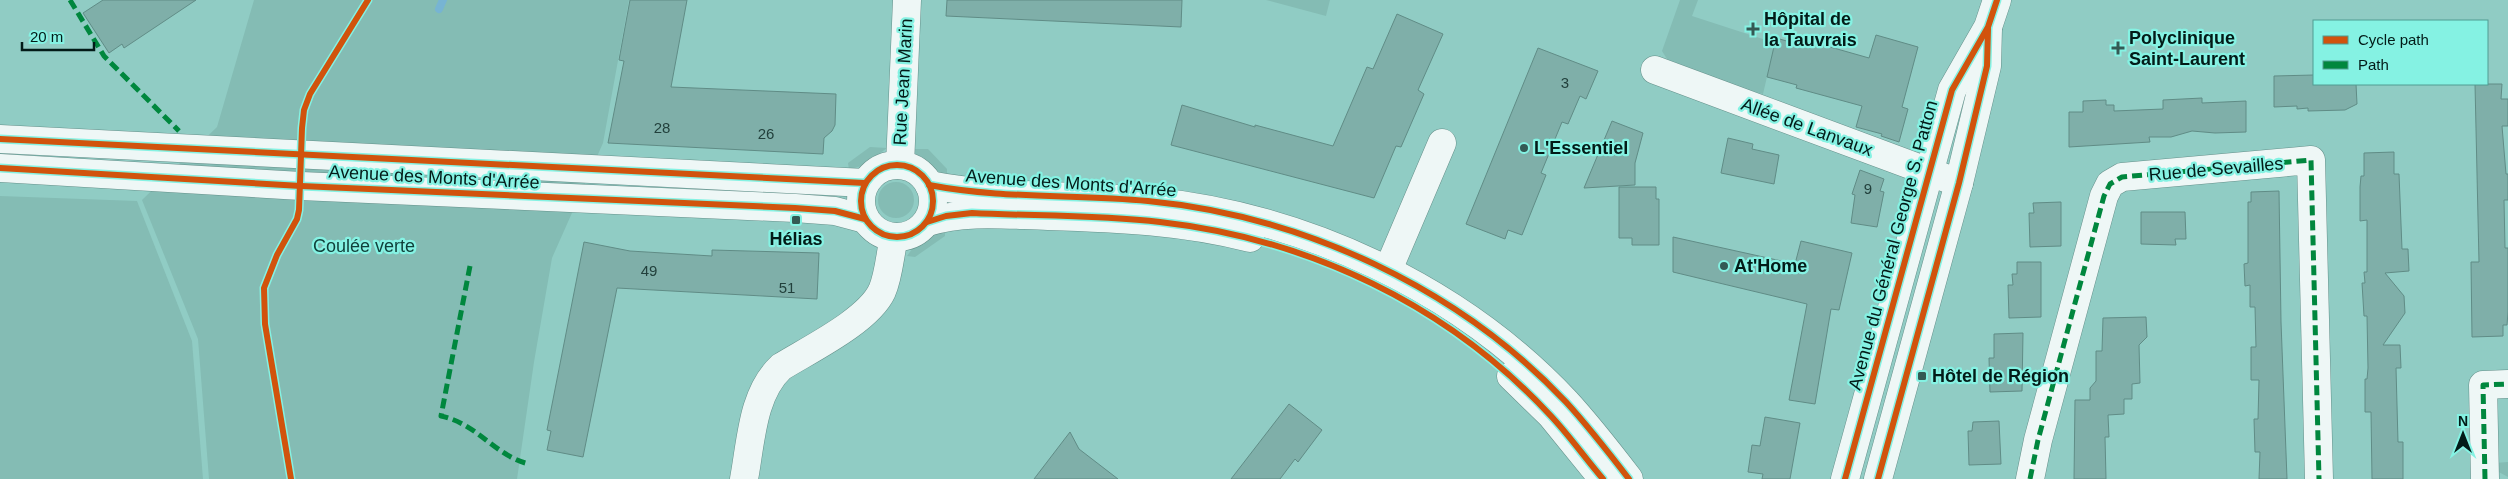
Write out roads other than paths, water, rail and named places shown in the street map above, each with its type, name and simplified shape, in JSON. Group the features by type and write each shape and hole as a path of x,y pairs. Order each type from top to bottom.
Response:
{"street":[{"name":"Rue Jean Marin","path":"900,165 907,0"},
{"name":"Avenue du Général George S. Patton","path":"1845,479 1952,90 1988,27 1996,0"},
{"name":"Avenue du Général George S. Patton","path":"1878,479 1959,184 1987,66 1988,27"},
{"name":"Allée de Lanvaux","path":"1655,70 1959,184"},
{"name":"Avenue des Monts d'Arrée","path":"0,140 865,183"},
{"path":"1388,270 1442,143"},
{"name":"Rue de Sevailles","path":"2030,479 2038,440 2104,196 2110,184 2122,178 2311,160 2319,479"},
{"path":"900,165 917,171 930,185 933,204 927,222 912,234 894,238 877,232 865,219 860,201 865,183 880,169 900,165"},
{"name":"Avenue des Monts d'Arrée","path":"0,168 311,186 795,208 835,211 865,219"},
{"name":"Avenue des Monts d'Arrée","path":"930,185 1006,194 1146,201 1227,212 1269,224 1388,270 1480,326 1524,363 1566,402 1629,479"},
{"name":"Avenue des Monts d'Arrée","path":"927,222 946,216 972,213 1160,222 1222,231 1293,250 1364,278 1418,306 1466,338 1511,376 1551,415 1603,479"},
{"path":"744,479 758,403 770,377 781,367 863,316 875,304 883,289 894,238"},
{"path":"2485,479 2483,385 2508,384"}],"waterway":[{"path":"439,9 443,0"}],"place":[{"name":"Hôpital de la Tauvrais","path":"1753,29"},
{"name":"Polyclinique Saint-Laurent","path":"2118,48"},
{"name":"L'Essentiel","path":"1524,148"},
{"name":"Hélias","path":"796,220"},
{"name":"At'Home","path":"1724,266"},
{"name":"Hôtel de Région","path":"1922,376"}],"park label":[{"name":"Coulée verte","path":"364,246"}]}
